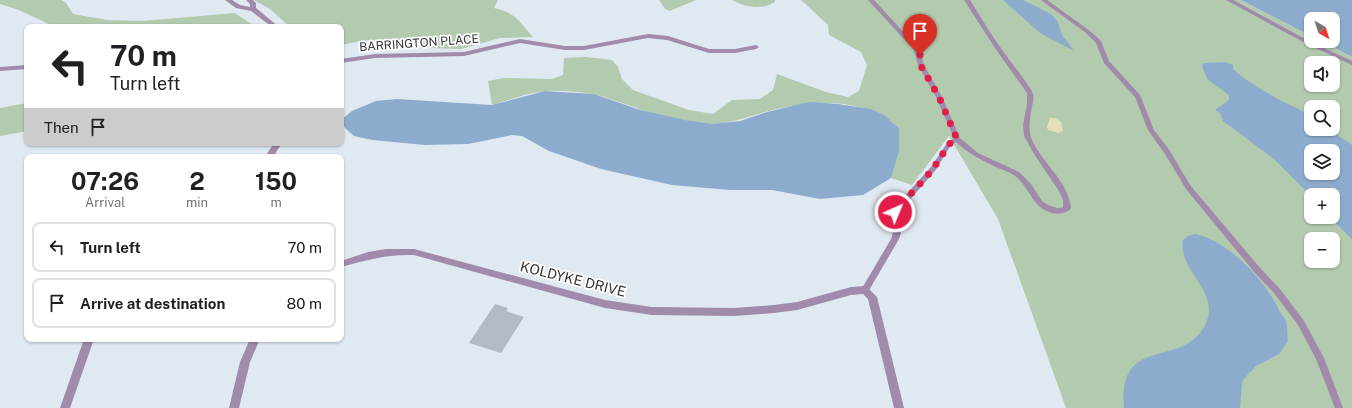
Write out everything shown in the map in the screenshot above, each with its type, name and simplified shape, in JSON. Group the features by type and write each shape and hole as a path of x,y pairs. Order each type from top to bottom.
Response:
{"street":[{"path":"228,0 238,7 253,10 272,24"},
{"path":"249,0 253,3 253,10"},
{"name":"BARRINGTON PLACE","path":"344,61 375,56 464,54 520,41 565,48 584,48 648,36 668,38 709,51 729,51 756,47"},
{"path":"0,70 24,67"},
{"name":"KOLDYKE DRIVE","path":"344,263 367,255 386,252 414,252 605,304 652,310 686,312 735,312 797,306 851,291 866,290"},
{"path":"866,290 872,297 899,408"},
{"path":"65,408 87,342"},
{"path":"234,408 244,362 253,342"}],"lane":[{"path":"871,0 918,50 921,66 939,97 957,139 976,155 1017,174 1029,186 1040,203 1057,211 1064,211 1067,208 1068,203 1065,196 1027,136 1026,119 1031,98 1030,93 1000,51 967,0"},
{"path":"1044,0 1096,38 1106,62 1138,96 1151,130 1168,153 1188,187 1291,309 1313,343 1338,408"},
{"path":"1229,0 1308,43 1352,63"},
{"path":"866,290 895,239 897,233 893,227 893,221 895,212 933,169 949,144 957,139"}],"green space":[{"path":"0,0 61,0 66,3 73,14 107,20 142,21 235,13 252,24 49,24 19,10 0,4"},
{"path":"254,0 498,0 494,8 512,15 533,37 500,38 461,49 429,48 414,42 368,40 344,44 344,24 287,24 270,9"},
{"path":"659,0 696,0 670,11 665,9"},
{"path":"732,0 775,0 775,2 770,5 754,7 743,5"},
{"path":"801,0 1241,0 1304,32 1304,48 1335,48 1352,57 1352,408 1066,408 998,219 949,136 912,185 891,178 899,152 894,123 880,115 850,105 817,103 785,107 734,121 703,124 645,111 593,94 575,92 538,92 492,105 488,81 504,78 552,79 563,75 564,58 586,57 612,60 618,67 622,79 633,90 689,110 713,114 732,100 760,99 773,90 777,74 826,92 848,97 859,91 867,65 861,52 829,35 828,25"},
{"path":"24,104 24,132 0,136 0,108"}],"sand":[{"path":"1050,118 1055,118 1061,122 1063,131 1058,133 1048,130 1047,127"}],"water":[{"path":"1003,0 1023,0 1051,14 1058,22 1062,35 1074,51 1040,33"},
{"path":"1241,0 1352,0 1352,57 1335,48 1340,48 1340,12 1304,12 1304,32"},
{"path":"1225,62 1233,65 1233,69 1248,81 1267,93 1304,112 1304,136 1339,136 1352,145 1352,239 1336,224 1340,224 1340,188 1304,189 1275,160 1223,121 1220,113 1215,110 1229,100 1229,95 1207,79 1202,66 1204,63"},
{"path":"545,91 594,94 637,109 684,120 712,124 740,121 767,112 809,102 838,104 871,109 884,115 899,128 899,152 891,178 863,195 820,199 772,190 730,190 672,185 601,169 549,151 522,136 512,135 468,144 425,145 372,140 354,136 344,126 344,118 352,111 376,101 397,99 492,105"},
{"path":"1195,234 1220,244 1233,253 1256,276 1266,288 1280,313 1285,318 1287,324 1288,341 1279,354 1256,366 1242,382 1240,408 1124,408 1125,385 1131,370 1140,361 1181,347 1193,340 1204,327 1209,315 1205,293 1187,262 1183,251 1183,240 1188,236"}],"building":[{"path":"495,304 508,308 506,311 524,317 501,353 469,343"}],"route":[{"path":"895,212 933,169 949,144 957,139 939,97 921,66 920,55"}]}
